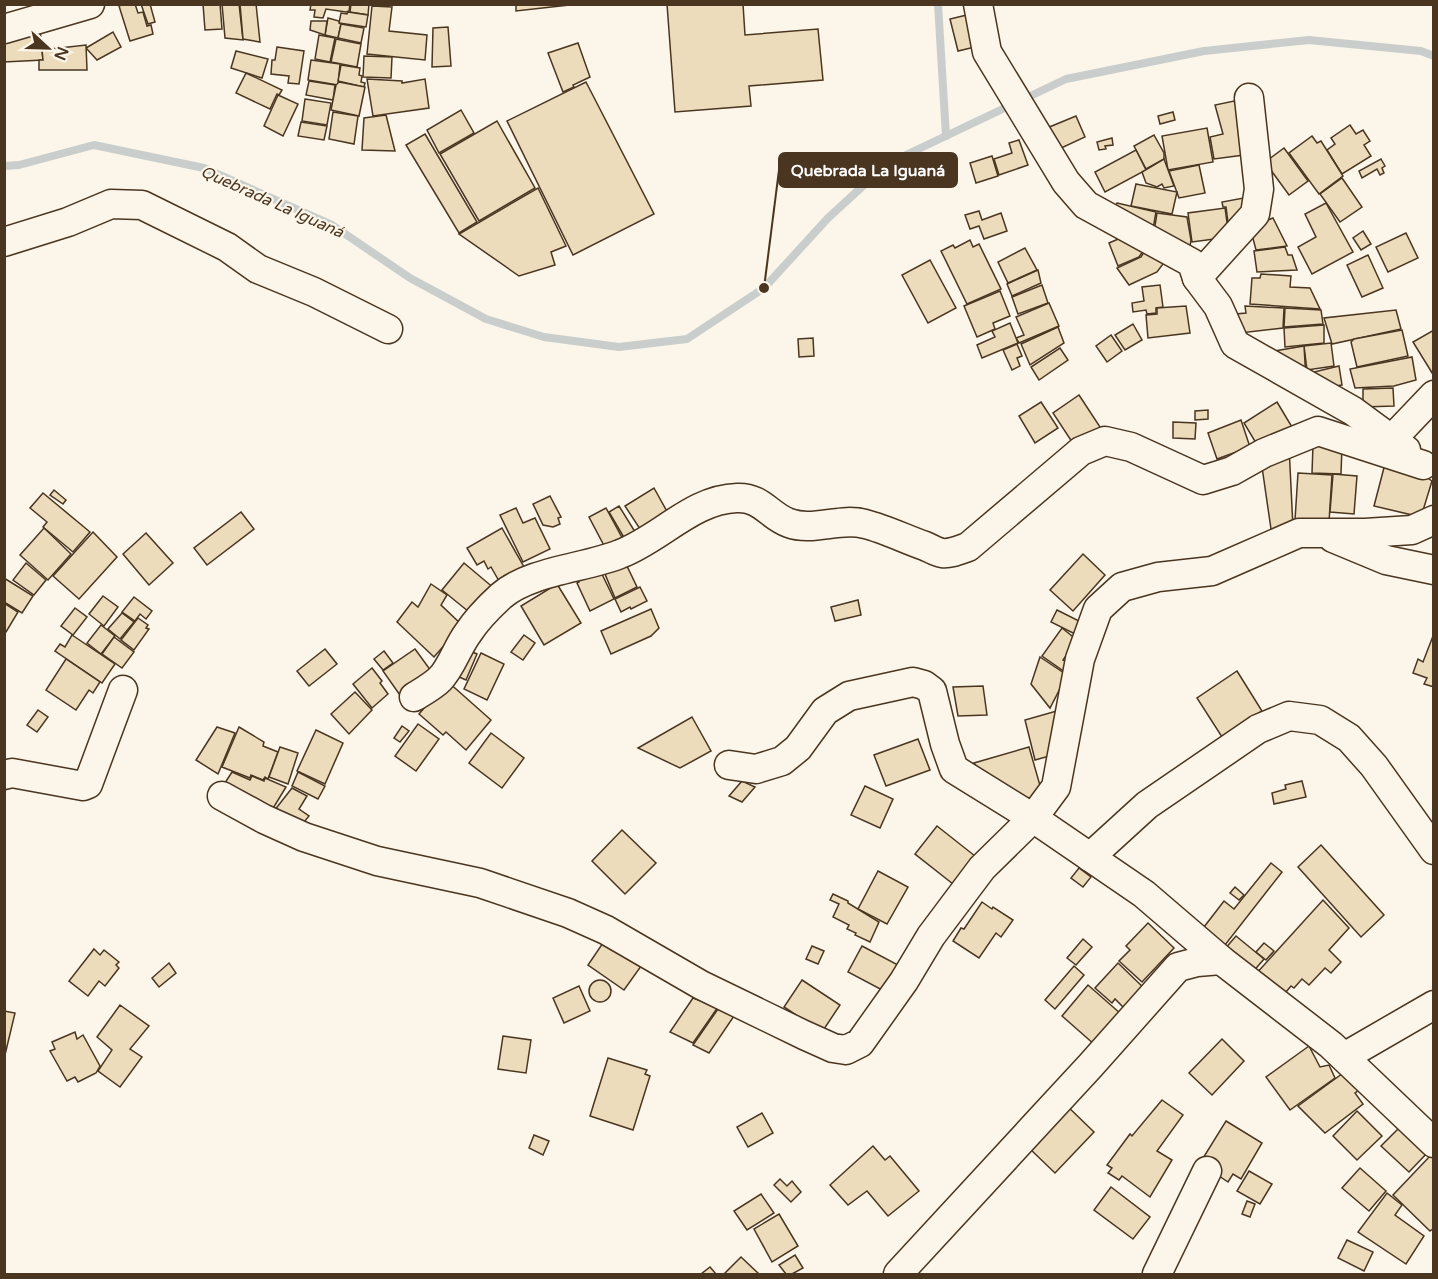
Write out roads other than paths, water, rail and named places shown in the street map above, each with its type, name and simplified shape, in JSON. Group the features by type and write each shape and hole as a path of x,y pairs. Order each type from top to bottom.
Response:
{"street":[{"path":"4,29 90,4"},
{"path":"978,4 987,52 1066,182 1086,205 1192,263 1197,278 1218,306 1235,344 1353,411 1428,468"},
{"path":"1197,278 1254,214 1260,189 1249,98"},
{"path":"4,242 68,222 111,204 142,206 227,247 258,269 314,292 388,329"},
{"path":"1392,439 1434,395"},
{"path":"414,697 445,674 468,632 503,594 528,581 622,554 707,503 737,498 752,500 762,504 786,522 799,526 850,522 865,524 941,553 955,552 968,547 1081,451 1105,441 1131,447 1203,480 1232,471 1264,453 1318,431 1428,468"},
{"path":"222,796 304,837 377,861 480,883 568,912 606,930 701,985 833,1048 846,1050 860,1043 904,981 931,936 982,868 1033,818 1056,787 1080,659 1098,609 1122,587 1158,577 1212,570 1299,533 1412,530 1434,520"},
{"path":"1314,531 1386,560 1434,570"},
{"path":"729,765 756,769 782,761 798,748 825,711 849,696 913,682 924,685 932,691 954,769 1033,818 1144,894 1221,960 1331,1045 1431,1136"},
{"path":"4,775 12,773 83,786 88,784 123,690"},
{"path":"1090,857 1147,805 1258,729 1289,716 1320,720 1349,738 1374,766 1434,850"},
{"path":"898,1275 1091,1065 1178,966 1221,960"},
{"path":"1344,1057 1434,1005"},
{"path":"1157,1275 1207,1171"}],"waterway":[{"path":"938,4 946,136"},
{"name":"Quebrada La Iguaná","path":"1022,100 1066,79 1204,51 1309,40 1421,51 1434,56"},
{"name":"Quebrada La Iguaná","path":"4,166 19,165 94,145 204,168 332,225 410,278 486,319 544,337 619,347 687,339 764,288 828,218 887,164 1011,105"}],"place":[{"name":"Quebrada La Iguaná","path":"764,288"}]}
